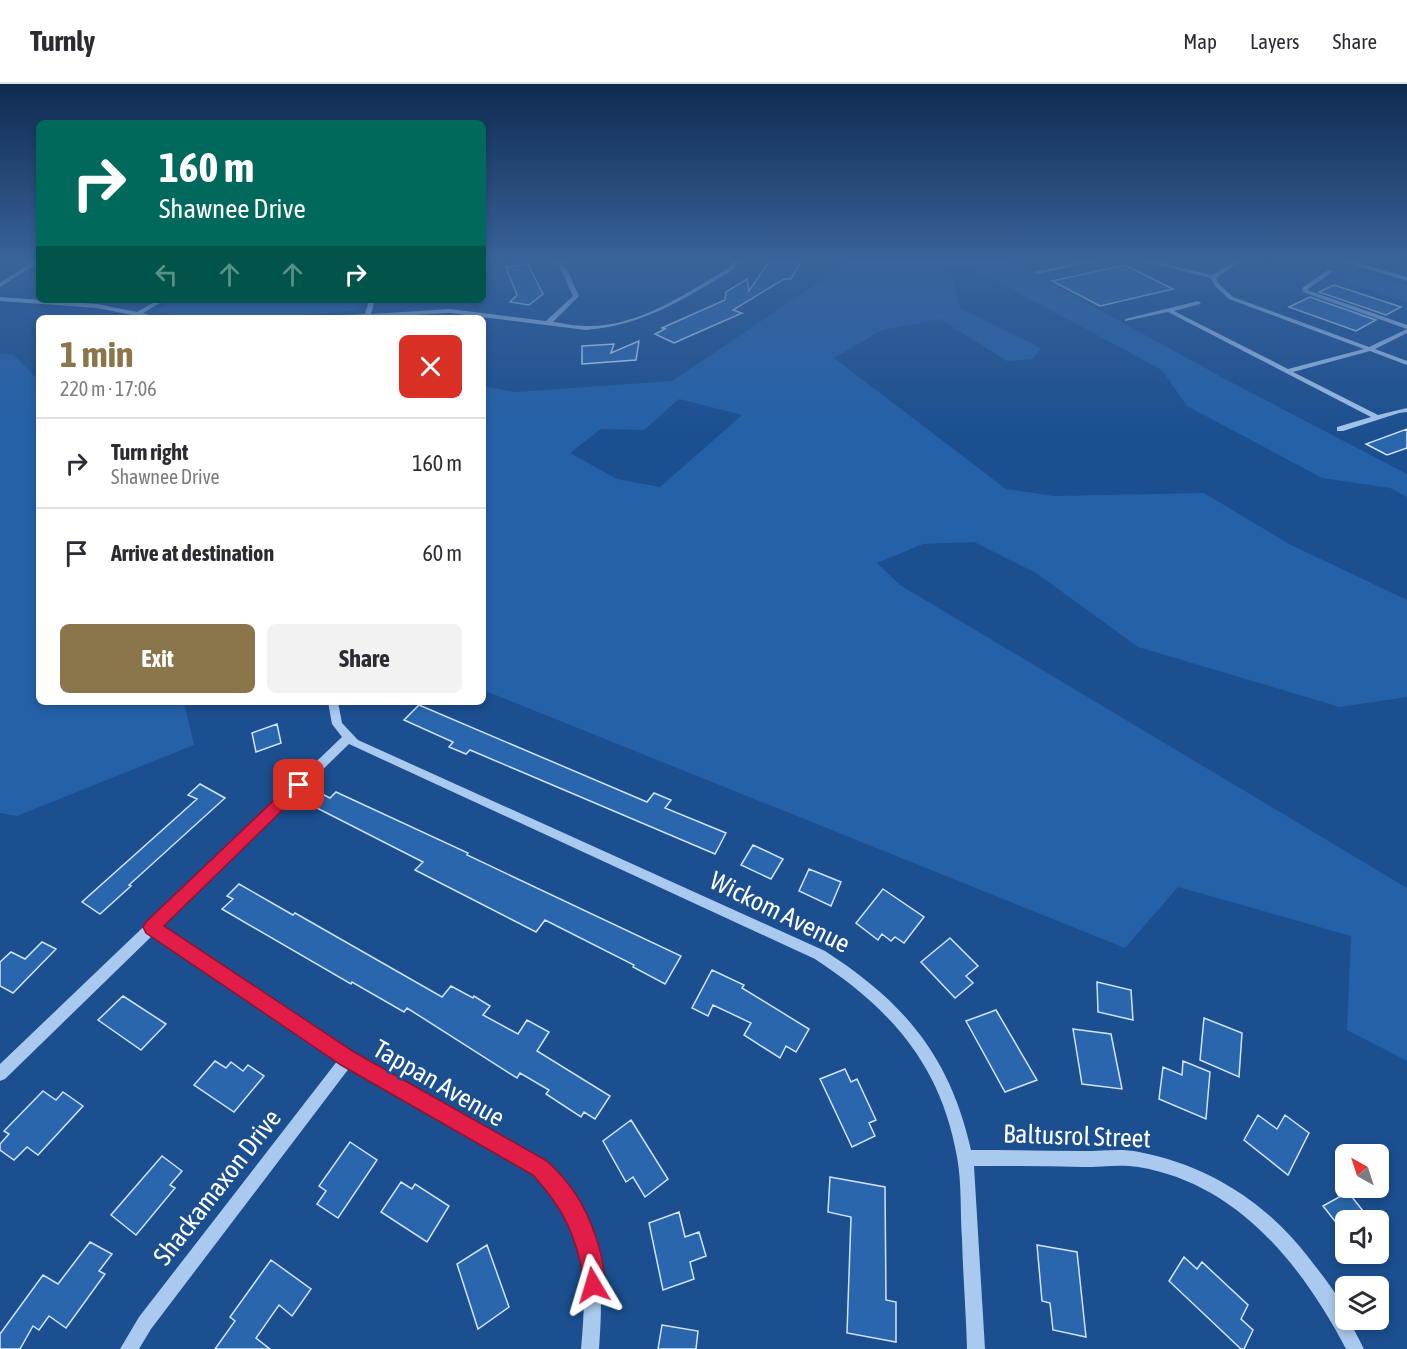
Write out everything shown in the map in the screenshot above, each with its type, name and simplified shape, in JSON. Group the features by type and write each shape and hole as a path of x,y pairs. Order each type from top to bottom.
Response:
{"street":[{"path":"507,318 586,328 608,327 642,318"},
{"path":"548,323 553,318"},
{"path":"1127,320 1135,318"},
{"path":"1184,318 1377,417"},
{"path":"1283,318 1407,363"},
{"path":"1378,318 1407,329"},
{"path":"1288,371 1368,350 1407,329"},
{"path":"1340,429 1407,410"},
{"path":"2,1070 348,738 337,724 334,705"},
{"name":"Wickom Avenue","path":"348,738 354,743 820,955 852,974 884,1000 911,1031 935,1070 954,1114 965,1158 976,1349"},
{"name":"Tappan Avenue","path":"152,927 348,1058 540,1168 563,1193 581,1225 592,1264 595,1307 590,1349"},
{"name":"Shackamaxon Drive","path":"129,1349 145,1323 348,1058"},
{"name":"Baltusrol Street","path":"965,1158 1135,1159 1168,1165 1203,1178 1240,1201 1276,1231 1299,1257 1336,1310 1355,1349"}],"shaded area":[{"path":"766,318 980,318 1041,348 1033,359 1007,361 940,319 882,330 834,358 1006,489 1054,496 1204,493 1289,544 1407,600 1407,697 1340,707 1138,647 1036,573 974,542 923,544 877,563 900,585 1407,888 1407,1061 1347,1030 1351,936 1178,887 1125,948 486,691 486,387 516,392 672,381","holes":["679,399 742,415 660,487 617,479 570,453 601,429 644,430"]},
{"path":"1065,318 1114,318 1407,474 1407,497 1390,488 1322,478 1187,406 1162,370"},
{"path":"0,353 14,355 36,378 36,705 185,705 194,745 17,816 0,813"}],"building":[{"path":"684,318 731,318 674,343 655,334 665,329 662,328"},
{"path":"1320,318 1376,320 1356,331"},
{"path":"639,341 636,360 582,364 582,346 614,344 611,353"},
{"path":"1407,429 1407,448 1387,455 1366,444"},
{"path":"419,705 647,802 654,793 671,800 665,808 726,833 715,854 470,750 466,754 449,747 453,742 404,720"},
{"path":"277,724 281,743 256,752 252,733"},
{"path":"200,784 225,798 100,914 82,902 197,799 188,795"},
{"path":"336,792 681,956 665,984 633,967 634,965 545,920 536,932 415,870 423,862 313,806 324,795 330,798"},
{"path":"753,845 783,859 771,879 741,865"},
{"path":"809,869 841,882 831,906 799,891"},
{"path":"239,884 293,915 295,913 442,997 451,986 473,998 474,996 490,1006 483,1015 518,1034 527,1020 549,1032 537,1051 610,1096 595,1119 584,1112 581,1117 546,1094 549,1090 520,1073 517,1078 407,1008 404,1012 352,982 351,984 222,909 233,899 227,896"},
{"path":"883,889 924,917 904,943 895,937 891,941 882,934 878,940 856,923"},
{"path":"950,938 978,966 966,976 973,983 955,998 921,962"},
{"path":"42,942 56,949 13,993 0,986 0,962 11,952 25,959"},
{"path":"712,970 744,985 742,988 809,1029 796,1052 786,1046 780,1058 744,1035 751,1023 713,1005 708,1016 692,1008"},
{"path":"1097,982 1131,990 1133,1020 1098,1012"},
{"path":"123,996 166,1024 141,1050 98,1020"},
{"path":"996,1010 1037,1080 1005,1092 966,1021"},
{"path":"1204,1018 1242,1033 1239,1077 1200,1060"},
{"path":"1073,1029 1111,1034 1122,1089 1082,1084"},
{"path":"215,1061 226,1068 231,1062 243,1071 248,1065 264,1076 234,1112 194,1085"},
{"path":"1183,1061 1210,1072 1206,1119 1159,1099 1163,1067 1182,1075"},
{"path":"845,1069 851,1082 857,1079 876,1120 869,1123 875,1136 852,1147 820,1079"},
{"path":"43,1091 56,1100 63,1092 83,1106 38,1155 27,1147 14,1160 0,1150 0,1144 9,1134 4,1131"},
{"path":"1258,1115 1277,1129 1285,1115 1309,1133 1288,1175 1244,1140"},
{"path":"631,1120 668,1179 645,1197 633,1177 626,1182 603,1141"},
{"path":"350,1142 377,1160 338,1218 317,1204 326,1191 319,1186"},
{"path":"162,1156 182,1171 170,1185 175,1188 136,1235 111,1215"},
{"path":"830,1177 885,1187 886,1300 896,1302 896,1342 847,1333 851,1217 828,1212"},
{"path":"401,1182 412,1189 415,1184 449,1206 427,1242 381,1212"},
{"path":"1337,1198 1353,1198 1362,1210 1335,1210 1335,1221 1323,1206"},
{"path":"679,1212 685,1237 699,1232 706,1256 690,1262 694,1279 663,1290 649,1223"},
{"path":"90,1242 112,1254 99,1271 105,1274 66,1328 49,1316 39,1330 33,1326 20,1349 0,1349 0,1334 43,1275 58,1284"},
{"path":"487,1245 509,1307 478,1329 457,1264"},
{"path":"1037,1245 1077,1252 1086,1337 1053,1330 1050,1303 1042,1301"},
{"path":"1184,1257 1197,1269 1202,1262 1248,1305 1241,1319 1253,1330 1244,1349 1241,1349 1169,1281"},
{"path":"271,1260 311,1289 292,1316 279,1305 256,1338 270,1349 215,1349 235,1321 230,1317"},
{"path":"662,1325 698,1331 696,1349 658,1349"}],"route":[{"path":"299,785 152,927 348,1058 540,1168 563,1193 581,1225 592,1264 593,1285"}]}
